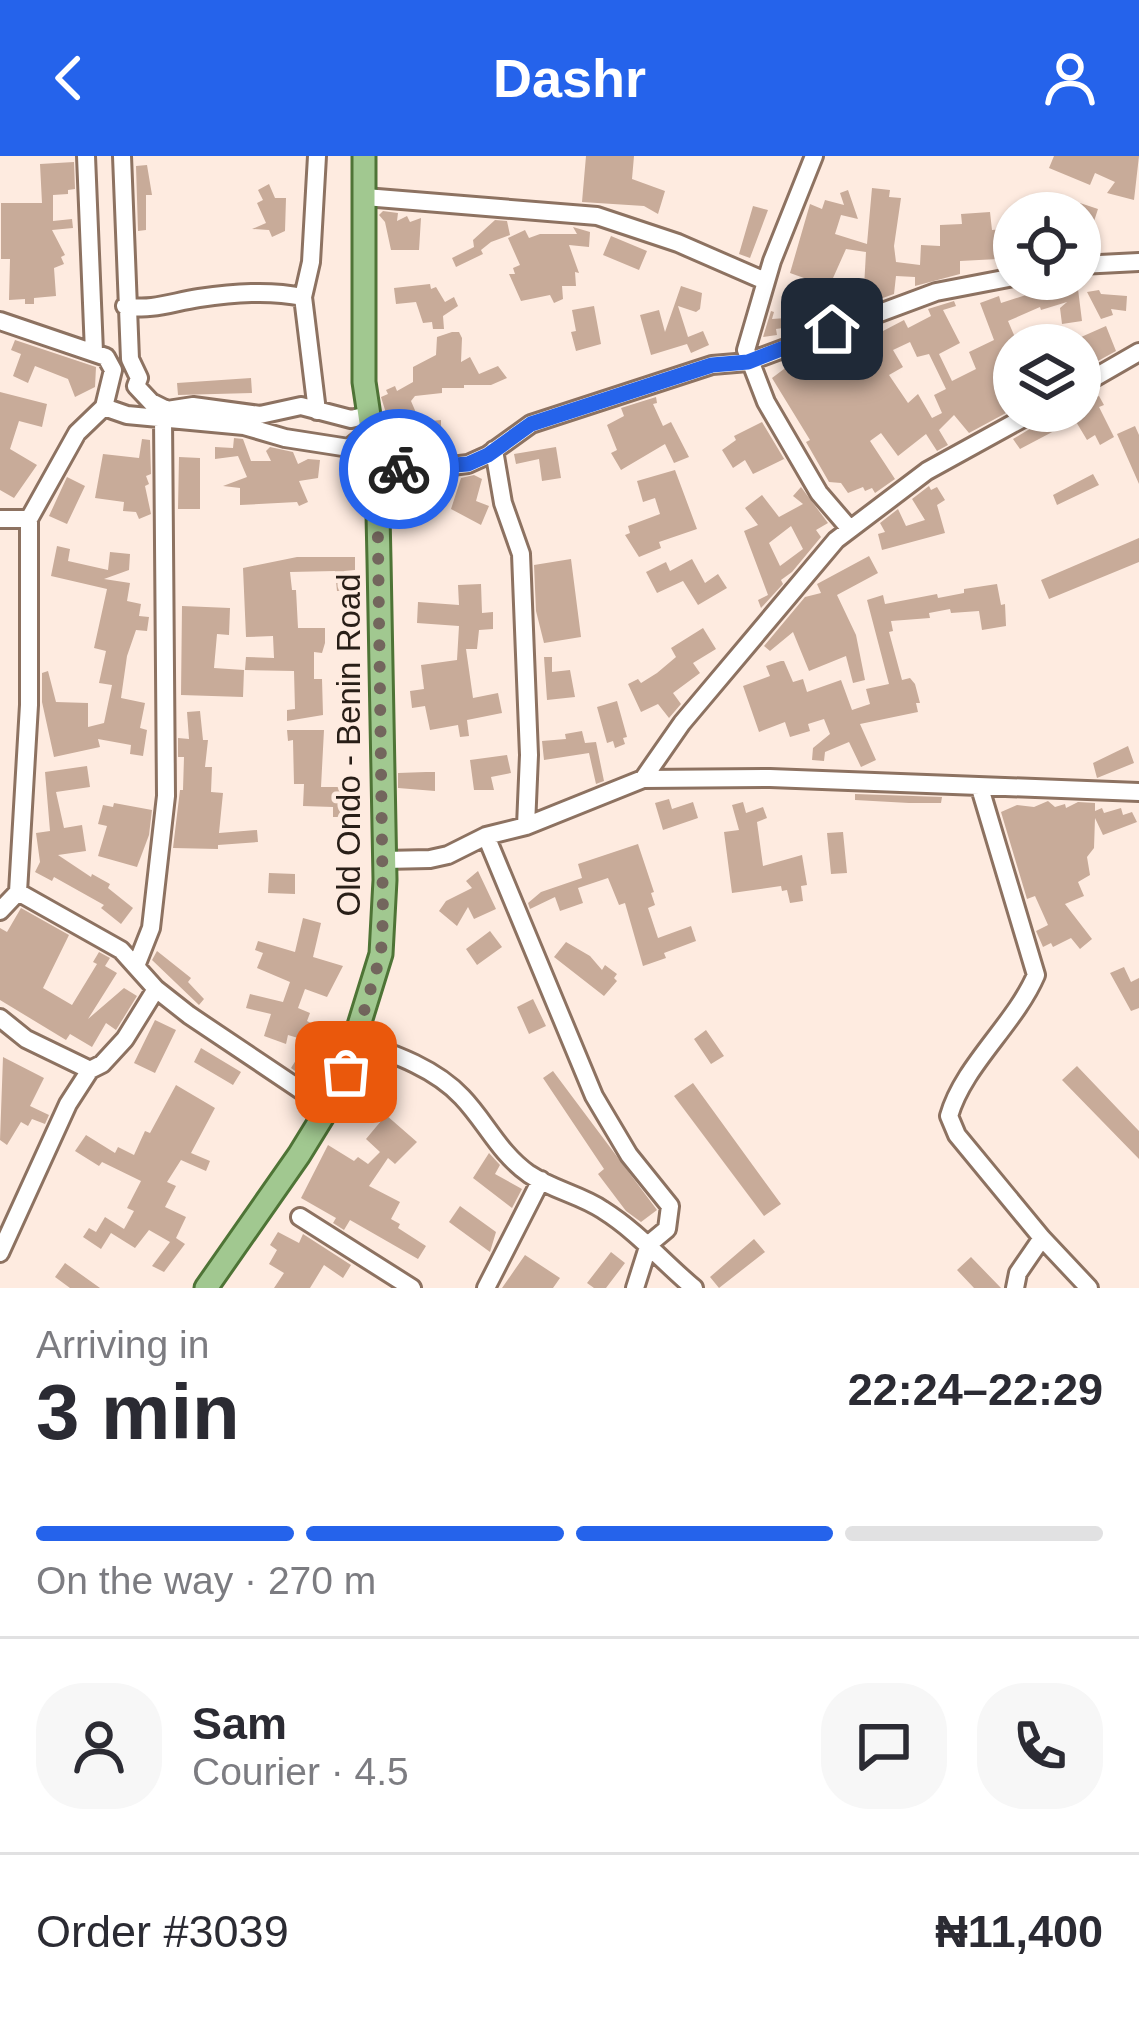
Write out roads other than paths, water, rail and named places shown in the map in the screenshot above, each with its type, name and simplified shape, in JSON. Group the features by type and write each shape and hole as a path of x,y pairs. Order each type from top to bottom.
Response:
{"main road":[{"name":"Old Ondo - Benin Road","path":"206,1288 329,1108 357,1041 381,954 384,860 377,469 364,382 364,156"}],"street":[{"path":"86,156 94,352"},
{"path":"104,407 127,416 244,426 349,448 369,423 301,406 260,415 193,406 167,410 136,386 139,378 130,359 125,306 122,156"},
{"path":"317,156 311,262 303,297 317,411"},
{"path":"814,156 765,281 746,346 766,402 819,493 850,529"},
{"path":"364,197 597,216 678,243 765,281"},
{"path":"1101,264 1139,262"},
{"path":"377,469 468,464 531,424 712,365 748,362 936,292 993,281"},
{"path":"125,306 148,310 195,298 261,293 303,297"},
{"path":"0,321 94,352 112,365 104,407 77,433 28,519 29,705 18,892 0,911"},
{"path":"1101,374 1139,352"},
{"path":"136,966 151,928 166,796 163,417"},
{"path":"643,779 682,723 850,529 928,471 998,432"},
{"path":"494,451 503,503 521,554 530,755 526,826"},
{"path":"0,519 28,519"},
{"path":"384,860 430,860 643,779 770,778 1139,792"},
{"path":"980,788 1036,975 958,1093 949,1116 957,1135 1089,1288"},
{"path":"486,836 594,1096 629,1155 670,1206 667,1229 650,1244 635,1288"},
{"path":"18,892 108,940 156,989 329,1108"},
{"path":"0,1253 68,1104 90,1070 125,1039 156,989"},
{"path":"0,1018 26,1039 90,1070"},
{"path":"357,1041 445,1082 473,1109 499,1147 571,1198 604,1210 650,1244 694,1288"},
{"path":"486,1288 541,1180"},
{"path":"300,1217 412,1288"},
{"path":"1015,1288 1018,1273 1042,1238"}]}
